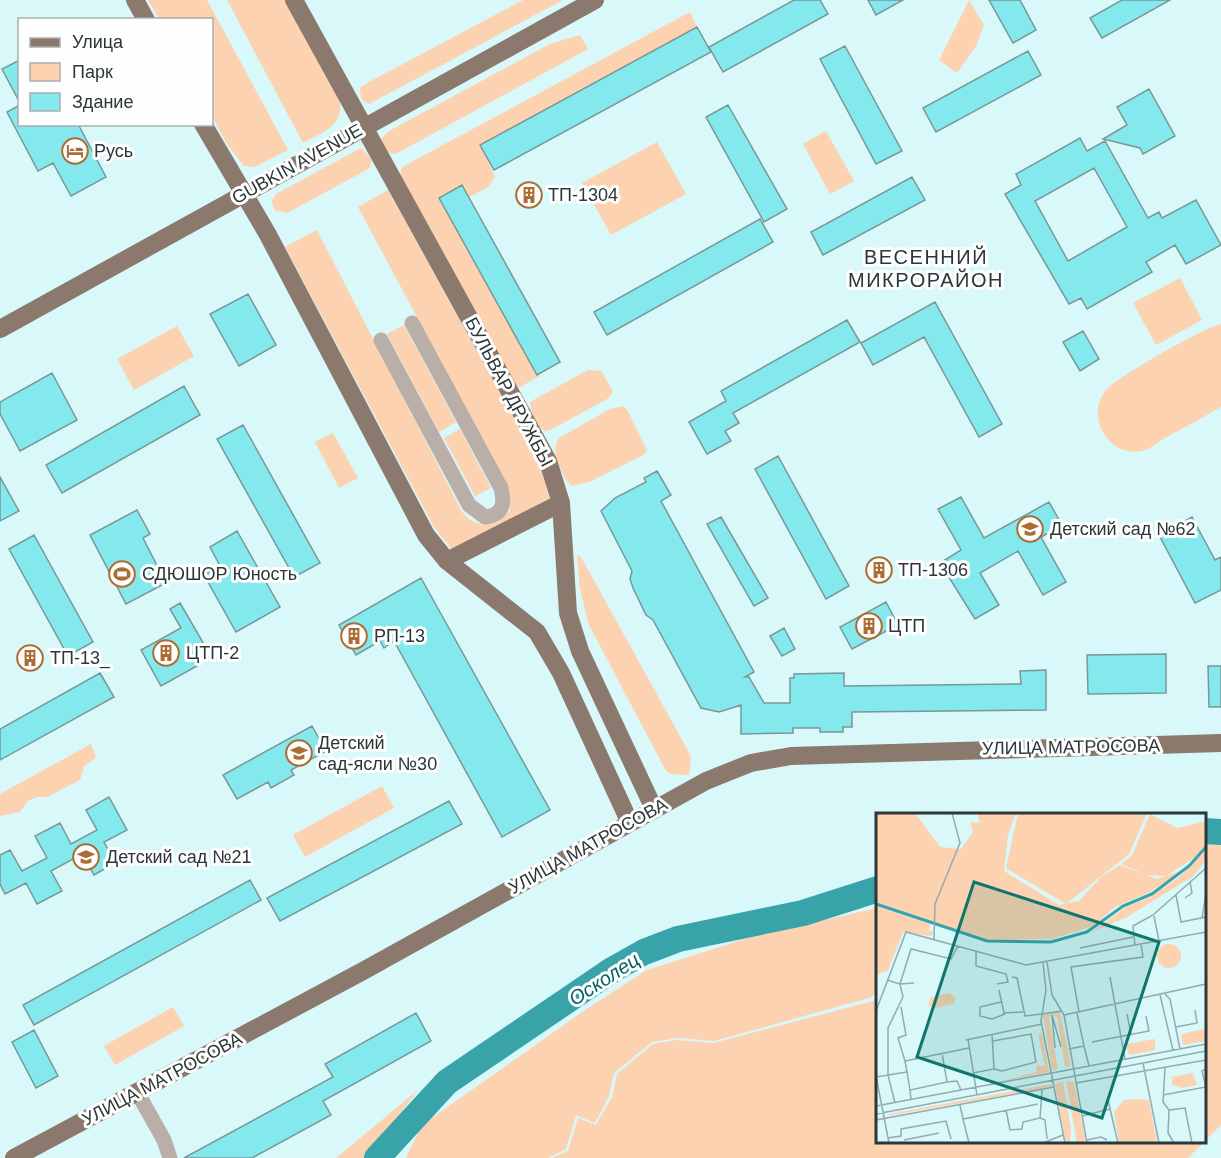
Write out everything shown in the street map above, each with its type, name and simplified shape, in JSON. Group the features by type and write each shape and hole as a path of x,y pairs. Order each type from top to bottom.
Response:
{"main road":[{"path":"135,0 145,18"},
{"name":"БУЛЬВАР ДРУЖБЫ","path":"294,0 548,461 561,503 568,613 577,642 654,809"},
{"name":"GUBKIN AVENUE","path":"0,329 595,0"},
{"path":"204,126 267,233 426,535 447,561 537,632 561,673 630,823"},
{"path":"447,561 561,503"},
{"name":"УЛИЦА МАТРОСОВА","path":"14,1158 363,971 721,774 769,758 856,752 1221,743"}],"street":[{"path":"381,340 469,505 485,518 495,516 502,508 504,499 501,488 412,323"},
{"path":"137,1092 164,1140 170,1158"}],"green space":[{"path":"148,0 207,0 288,150 255,167 244,166 227,144 213,118 213,18 158,18"},
{"path":"227,0 286,0 339,97 339,114 332,126 303,143"},
{"path":"523,0 563,0 369,104 363,99 360,88 369,82"},
{"path":"969,0 984,25 976,46 957,73 939,60"},
{"path":"690,12 697,27 481,145 495,177 487,188 469,197 462,185 440,198 540,376 520,387 516,386 400,175 402,167"},
{"path":"580,35 588,49 401,151 394,154 385,151 381,139 389,131 550,44"},
{"path":"826,131 854,181 830,194 803,144"},
{"path":"657,142 686,194 611,235 582,183"},
{"path":"361,148 372,159 370,168 287,213 274,210 272,201 276,194"},
{"path":"388,190 542,469 550,501 453,551 434,527 285,247 317,230 462,512 470,520 482,525 498,521 510,511 508,487 358,207"},
{"path":"1180,278 1202,320 1156,345 1133,303"},
{"path":"1221,324 1221,407 1145,450 1132,452 1111,443 1099,424 1100,401 1106,390 1162,353"},
{"path":"404,325 456,422 439,432 387,334"},
{"path":"177,326 194,356 134,390 117,359"},
{"path":"588,370 601,371 613,391 609,398 545,431 534,418 530,402"},
{"path":"623,406 628,411 647,451 589,482 571,486 556,456 556,444 559,438 610,409"},
{"path":"460,429 491,488 475,496 444,438"},
{"path":"333,433 358,478 339,488 315,442"},
{"path":"577,555 581,557 686,747 691,758 689,775 671,774 666,771 588,623 580,588"},
{"path":"91,744 96,758 84,766 80,780 47,797 37,797 28,801 20,812 0,816 0,794"},
{"path":"382,786 394,808 305,857 293,835"},
{"path":"1206,842 1221,843 1221,1125 1206,1140"},
{"path":"876,908 876,994 869,998 714,1041 678,1038 652,1042 614,1073 609,1096 595,1123 576,1115 566,1149 548,1158 406,1158 422,1125 585,1010 647,970 751,937"},
{"path":"876,1000 876,1143 1203,1143 1188,1158 552,1158 568,1151 578,1118 596,1125 612,1097 617,1074 653,1044 676,1040 713,1043"},
{"path":"173,1007 184,1026 115,1065 104,1046"},
{"path":"418,1090 366,1158 336,1158"}],"building":[{"path":"794,0 820,0 828,14 723,72 709,47"},
{"path":"868,0 903,0 876,15"},
{"path":"989,0 1020,0 1036,30 1013,43"},
{"path":"1122,0 1170,0 1102,38 1090,18"},
{"path":"697,27 711,52 494,170 480,145"},
{"path":"845,46 902,151 876,164 820,59"},
{"path":"1028,51 1041,75 936,132 923,108"},
{"path":"18,61 18,99 2,69"},
{"path":"1149,89 1175,136 1143,154 1140,148 1103,139 1127,125 1117,107"},
{"path":"728,105 787,209 764,222 706,117"},
{"path":"18,106 18,126 79,126 106,177 71,196 53,163 38,171 7,112"},
{"path":"1080,138 1087,151 1105,141 1148,218 1159,212 1162,218 1196,200 1221,245 1186,264 1175,245 1146,262 1152,272 1087,309 1081,298 1069,304 1005,194 1021,185 1016,174","holes":["1094,168 1127,227 1068,261 1035,201"]},
{"path":"912,177 925,200 823,255 811,232"},
{"name":"ТП-1304","path":"530,184 538,199 528,205 520,190"},
{"path":"462,185 560,362 537,375 439,198"},
{"path":"760,219 773,242 607,335 594,312"},
{"path":"248,294 276,345 239,366 210,314"},
{"path":"935,302 1002,424 979,437 924,337 873,365 861,343"},
{"path":"847,320 860,342 733,413 739,423 725,431 731,441 707,454 689,422 726,401 721,391"},
{"path":"1083,331 1099,359 1080,371 1063,342"},
{"path":"52,373 77,420 20,451 0,414 0,402"},
{"path":"184,386 200,415 62,493 46,465"},
{"path":"243,425 320,563 294,577 217,439"},
{"path":"778,456 849,586 826,599 755,469"},
{"path":"657,471 671,495 661,501 754,672 745,677 749,677 764,703 790,703 790,678 794,678 794,674 844,673 844,686 1021,684 1020,671 1046,670 1046,710 852,712 852,727 843,727 843,732 820,732 820,728 793,728 793,733 741,734 741,705 719,712 701,708 653,620 646,615 630,579 632,571 601,511 615,498 646,482 644,478"},
{"path":"0,477 19,511 0,521"},
{"path":"961,497 984,538 1049,502 1062,525 1041,537 1066,582 1043,595 1018,551 980,573 999,605 975,619 940,563 961,550 938,509"},
{"path":"137,510 150,534 143,538 166,583 126,604 90,535"},
{"path":"721,517 768,598 754,606 707,524"},
{"path":"1192,517 1215,560 1221,557 1221,590 1195,603 1159,535"},
{"path":"237,531 280,607 236,632 204,575 220,566 210,547"},
{"path":"34,535 93,642 68,656 9,549"},
{"path":"421,578 550,810 502,837 394,641 384,648 380,641 356,655 339,625"},
{"name":"ЦТП","path":"886,602 898,625 852,649 840,627"},
{"path":"180,603 205,646 190,654 197,666 161,686 141,650 181,628 170,609"},
{"path":"784,628 795,649 782,656 770,636"},
{"name":"ТП-13_","path":"31,647 40,664 29,669 21,652"},
{"path":"1166,654 1166,693 1088,694 1087,655"},
{"path":"1208,666 1221,666 1221,707 1209,707"},
{"path":"100,673 114,697 0,760 0,729"},
{"path":"312,726 326,751 291,770 294,775 271,788 268,782 237,799 223,775"},
{"path":"109,797 127,830 104,842 115,863 94,875 82,854 51,871 62,891 37,904 26,883 5,894 0,884 0,855 10,850 22,871 47,858 35,836 60,823 71,844 97,830 86,810"},
{"path":"449,801 462,824 280,921 267,898"},
{"path":"250,880 261,900 34,1025 23,1005"},
{"path":"416,1013 431,1041 323,1101 331,1115 252,1158 184,1158 333,1077 325,1064"},
{"path":"34,1030 58,1076 36,1088 12,1042"}],"waterway":[{"name":"Осколец","path":"1206,831 1221,832"},
{"name":"Осколец","path":"377,1158 447,1082 612,970 644,952 678,939 803,913 876,890"}],"place":[{"name":"Русь","path":"75,151"},
{"name":"ТП-1304","path":"529,195"},
{"name":"Детский сад №62","path":"1030,529"},
{"name":"ТП-1306","path":"879,570"},
{"name":"СДЮШОР Юность","path":"122,574"},
{"name":"ЦТП","path":"869,626"},
{"name":"РП-13","path":"354,636"},
{"name":"ЦТП-2","path":"166,653"},
{"name":"ТП-13_","path":"30,658"},
{"name":"Детский сад-ясли №30","path":"299,753"},
{"name":"Детский сад №21","path":"86,857"}],"district":[{"name":"ВЕСЕННИЙ МИКРОРАЙОН","path":"926,268"}]}
